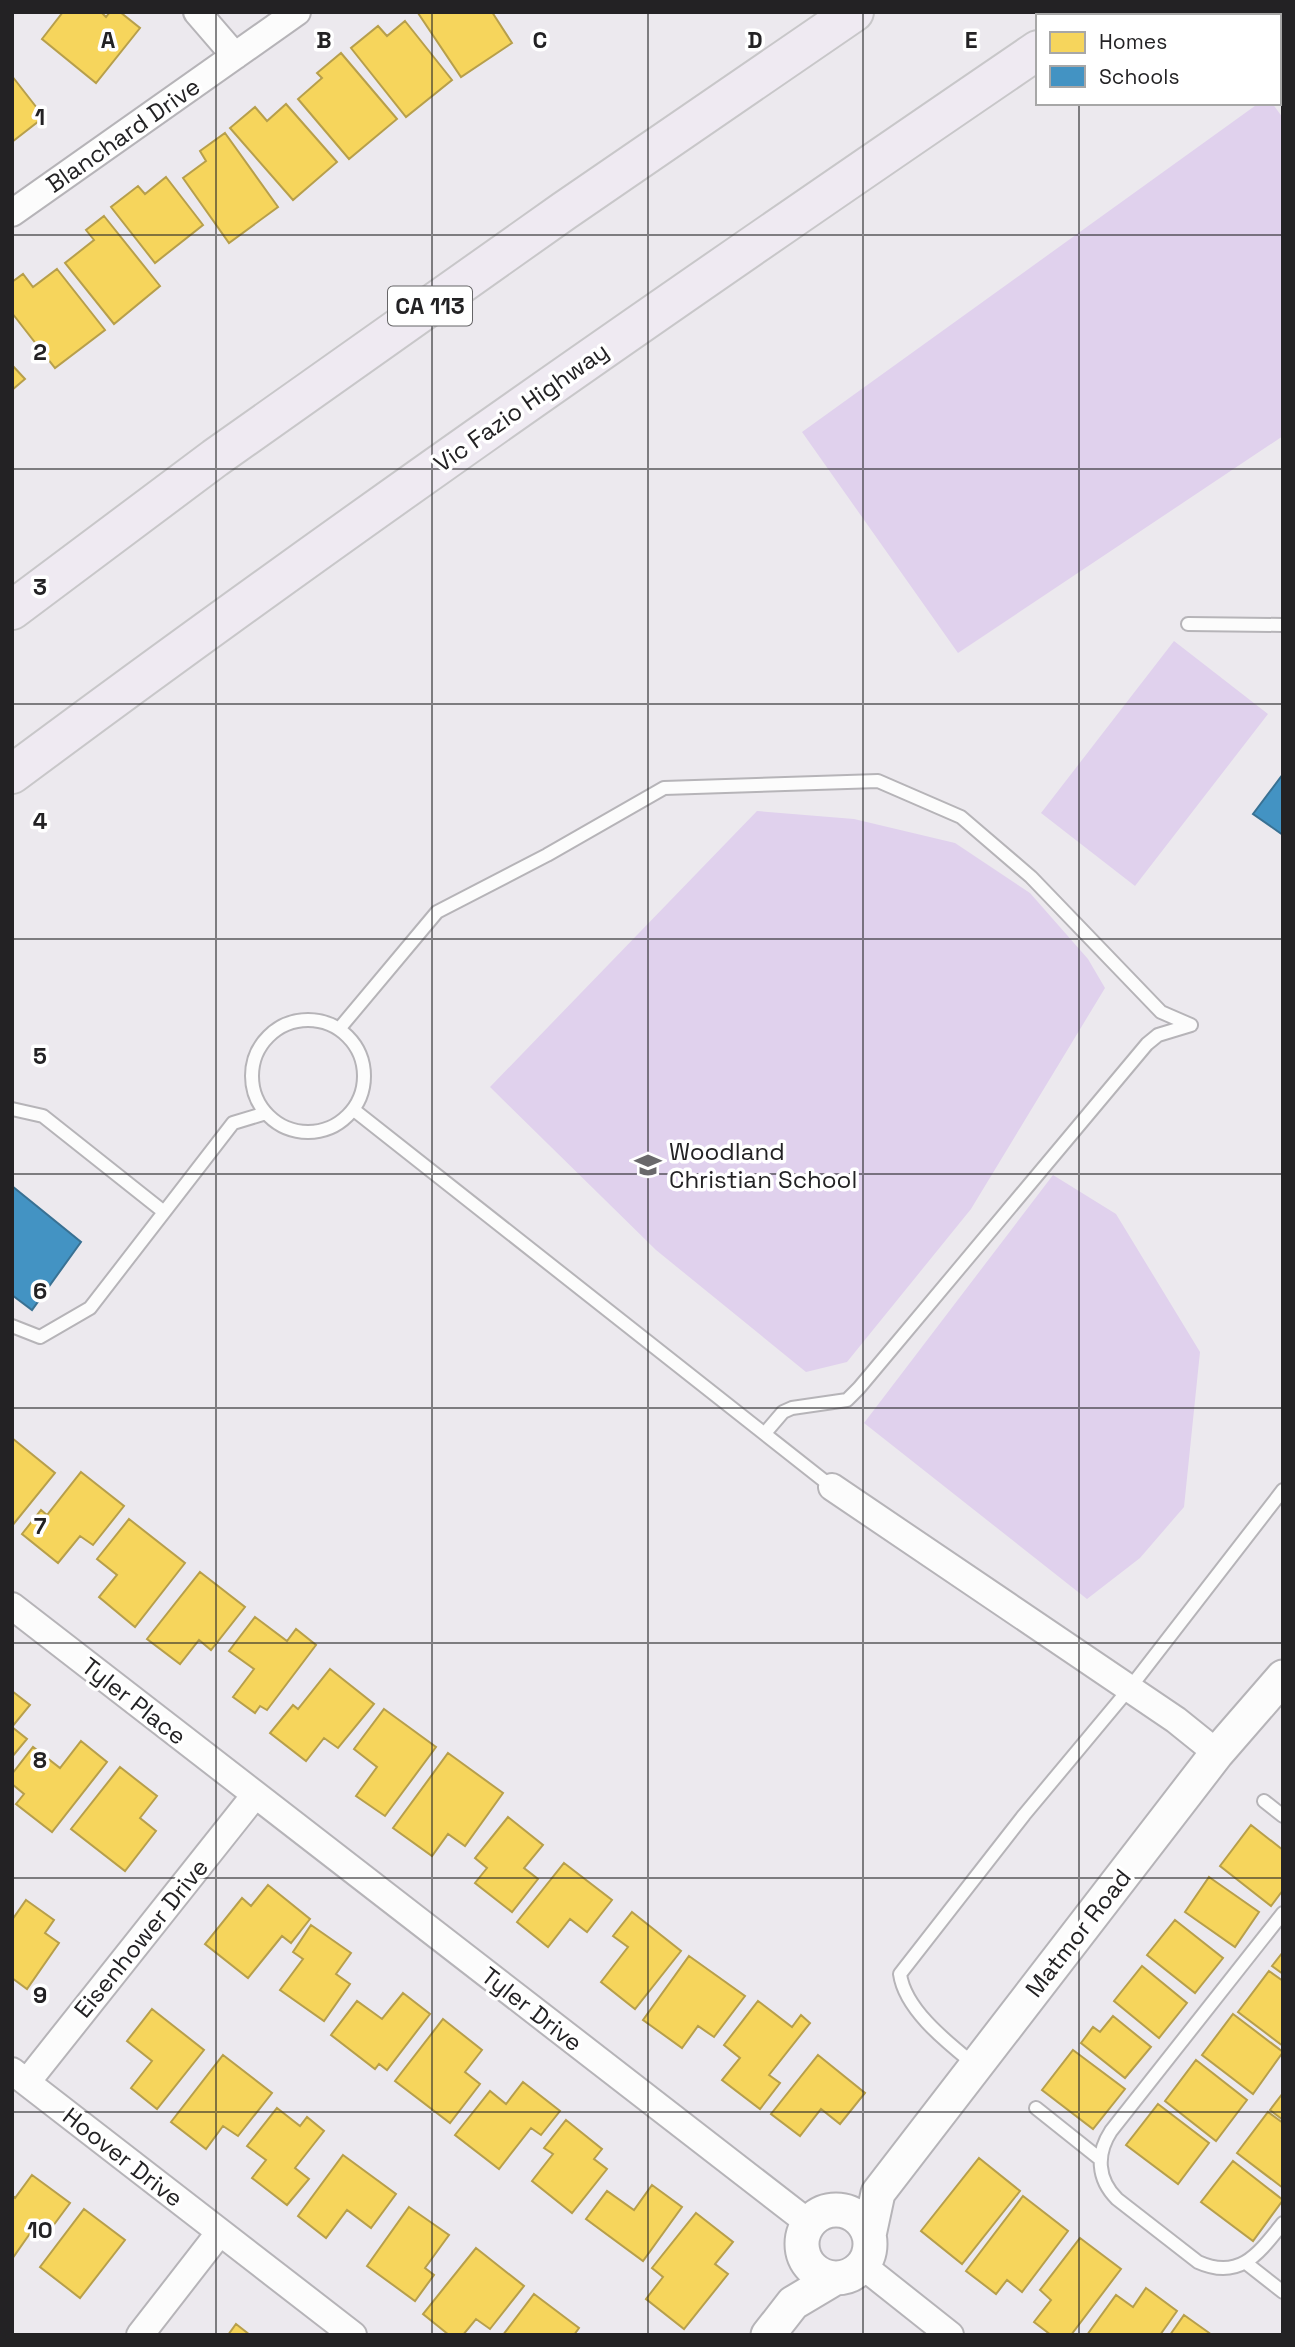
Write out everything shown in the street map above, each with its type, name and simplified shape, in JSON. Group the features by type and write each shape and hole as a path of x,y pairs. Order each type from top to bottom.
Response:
{"highway":[{"name":"CA 113","path":"12,610 226,450 564,211 854,12"},
{"name":"Vic Fazio Highway","path":"12,774 206,630 636,325 1036,51"},
{"path":"12,804 206,630"}],"street":[{"path":"197,12 235,56"},
{"name":"Blanchard Drive","path":"12,213 297,12"},
{"path":"832,1487 1176,1720 1217,1754"},
{"name":"Tyler Place","path":"12,1606 256,1795"},
{"name":"Matmor Road","path":"856,2260 877,2193 1217,1754 1283,1678"},
{"name":"Eisenhower Drive","path":"20,2076 256,1795"},
{"name":"Tyler Drive","path":"256,1795 816,2228"},
{"name":"Hoover Drive","path":"20,2076 353,2335"},
{"path":"793,2303 816,2228 877,2193"},
{"path":"768,2335 793,2303 856,2260 864,2225 857,2217 846,2212 816,2228"},
{"path":"816,2228 815,2270 824,2276 856,2260"},
{"path":"140,2335 220,2232"},
{"path":"856,2260 950,2335"}],"lane":[{"path":"1188,624 1283,625"},
{"path":"339,1029 437,912 547,855 664,788 878,781 961,817 1031,877 1161,1012 1191,1025 1158,1035 1147,1044 847,1400 792,1408 783,1412 765,1433"},
{"path":"316,1020 339,1029 349,1037 360,1054 365,1073 363,1092 354,1110 327,1129 311,1132 294,1130 279,1124 266,1113 256,1096 252,1077 255,1058 264,1041 278,1028 296,1021 316,1020"},
{"path":"12,1109 43,1116 164,1212"},
{"path":"354,1110 832,1487"},
{"path":"12,1326 40,1337 90,1308 233,1123 266,1113"},
{"path":"975,2065 936,2032 902,1989 900,1973 1024,1815 1129,1689 1283,1490"},
{"path":"1264,1801 1283,1816"},
{"path":"1283,1913 1111,2132 1102,2148 1100,2159 1101,2171 1109,2191 1198,2262 1218,2268 1246,2263 1262,2250 1283,2223"},
{"path":"1036,2108 1100,2159"},
{"path":"1246,2263 1283,2292"}],"shaded area":[{"path":"1256,105 1273,105 1283,118 1283,436 958,653 802,432"},
{"path":"1174,641 1268,714 1135,886 1041,813"},
{"path":"757,811 854,819 955,843 1030,893 1088,959 1105,988 971,1209 847,1362 806,1372 656,1250 490,1087"},
{"path":"1053,1175 1116,1214 1200,1352 1184,1507 1140,1558 1087,1599 864,1423"}],"building: Homes":[{"path":"63,12 101,12 106,17 110,12 120,12 140,28 96,83 42,39"},
{"path":"492,12 512,43 461,77 418,13"},
{"path":"405,21 452,80 406,117 351,48 378,26 387,36"},
{"path":"341,53 397,119 349,159 298,99 322,78 317,73"},
{"path":"12,76 44,117 12,142"},
{"path":"286,104 337,162 293,200 230,128 255,107 267,121"},
{"path":"225,133 278,207 229,243 183,178 206,161 200,151"},
{"path":"166,177 203,225 155,263 111,207 138,186 145,194"},
{"path":"104,216 160,286 114,324 65,263 94,240 86,230"},
{"path":"57,269 105,330 55,368 12,313 12,282 23,274 33,287"},
{"path":"12,365 25,379 12,390"},
{"path":"12,1438 55,1473 12,1526"},
{"path":"81,1472 124,1506 93,1545 80,1536 58,1563 22,1534 41,1510 47,1515"},
{"path":"129,1519 185,1563 135,1627 99,1597 117,1575 97,1559"},
{"path":"200,1572 245,1607 211,1650 199,1640 180,1664 147,1639"},
{"path":"255,1617 287,1641 296,1629 316,1645 267,1710 260,1706 255,1713 233,1697 254,1669 229,1651"},
{"path":"330,1669 374,1704 338,1748 324,1738 306,1761 270,1733 293,1705 298,1709"},
{"path":"12,1691 30,1705 12,1727"},
{"path":"384,1709 436,1747 385,1816 356,1796 377,1767 354,1749"},
{"path":"12,1727 27,1739 12,1757"},
{"path":"81,1741 107,1762 52,1832 16,1804 24,1794 12,1784 12,1774 33,1747 60,1768"},
{"path":"448,1753 503,1793 465,1846 448,1834 432,1856 393,1828"},
{"path":"120,1767 157,1796 140,1818 156,1831 125,1871 71,1829"},
{"path":"508,1817 543,1845 524,1868 538,1879 512,1912 475,1883 487,1868 475,1858"},
{"path":"1251,1825 1283,1850 1283,1890 1271,1906 1220,1866"},
{"path":"564,1863 612,1900 587,1932 570,1919 548,1947 517,1922"},
{"path":"1209,1877 1259,1912 1235,1947 1185,1912"},
{"path":"268,1885 310,1919 291,1943 282,1936 248,1978 205,1944 242,1898 251,1906"},
{"path":"26,1900 54,1920 45,1933 59,1943 27,1989 12,1978 12,1920"},
{"path":"632,1912 681,1951 635,2009 601,1982 628,1947 613,1936"},
{"path":"1175,1920 1223,1958 1195,1993 1147,1955"},
{"path":"311,1925 351,1953 336,1974 350,1984 324,2021 280,1990 303,1959 293,1952"},
{"path":"1283,1952 1283,1974 1272,1966"},
{"path":"689,1956 745,1996 714,2037 698,2026 682,2048 643,2020"},
{"path":"1142,1966 1187,2003 1159,2038 1114,2001"},
{"path":"1269,1971 1283,1981 1283,2046 1238,2012"},
{"path":"403,1993 430,2014 387,2070 379,2064 375,2069 331,2035 357,2001 382,2019"},
{"path":"758,2001 792,2027 801,2015 810,2023 769,2075 780,2083 760,2109 722,2080 740,2058 724,2045"},
{"path":"152,2009 204,2050 157,2109 131,2088 152,2061 127,2041"},
{"path":"1233,2014 1283,2052 1253,2094 1202,2055"},
{"path":"1113,2016 1151,2047 1125,2078 1081,2043 1093,2027 1100,2032"},
{"path":"443,2019 482,2050 465,2072 480,2084 450,2123 395,2081"},
{"path":"1073,2050 1125,2089 1093,2129 1042,2090"},
{"path":"223,2055 272,2093 238,2136 223,2126 206,2149 171,2122"},
{"path":"818,2055 865,2093 840,2124 821,2109 800,2136 771,2114"},
{"path":"1196,2060 1247,2100 1216,2141 1165,2101"},
{"path":"523,2082 560,2111 541,2135 531,2128 499,2169 455,2135 490,2091 506,2104"},
{"path":"1283,2093 1283,2120 1270,2110"},
{"path":"1158,2104 1209,2143 1178,2184 1126,2145"},
{"path":"277,2108 300,2126 307,2117 324,2131 295,2168 309,2179 287,2205 252,2178 266,2160 247,2146"},
{"path":"1268,2112 1283,2123 1283,2188 1237,2153"},
{"path":"566,2120 602,2149 594,2159 607,2169 572,2213 532,2181 553,2154 544,2148"},
{"path":"343,2155 396,2194 371,2228 347,2210 326,2238 298,2216"},
{"path":"979,2158 1020,2191 962,2264 921,2231"},
{"path":"1233,2161 1283,2200 1253,2241 1201,2202"},
{"path":"32,2175 70,2203 50,2230 38,2222 12,2259 12,2195 15,2198"},
{"path":"652,2185 682,2207 643,2261 586,2219 607,2191 634,2210"},
{"path":"1023,2196 1068,2231 1022,2292 1007,2280 996,2294 966,2271"},
{"path":"409,2207 449,2235 425,2268 434,2275 415,2301 367,2266"},
{"path":"84,2209 125,2240 80,2298 40,2267"},
{"path":"696,2213 733,2242 715,2264 728,2274 684,2329 646,2299 663,2277 652,2268"},
{"path":"1080,2238 1121,2269 1071,2335 1051,2335 1034,2322 1051,2300 1040,2290"},
{"path":"476,2248 524,2286 490,2329 476,2319 463,2335 449,2335 423,2314"},
{"path":"1146,2288 1177,2311 1160,2335 1087,2335 1116,2295 1133,2307"},
{"path":"534,2294 579,2328 574,2335 503,2335"},
{"path":"1184,2315 1212,2335 1170,2335"},
{"path":"236,2324 250,2335 228,2335"}],"building: Schools":[{"path":"1283,774 1283,835 1253,814"},
{"path":"12,1186 81,1242 32,1310 12,1295"}],"place":[{"name":"Woodland Christian School","path":"648,1165"}]}
